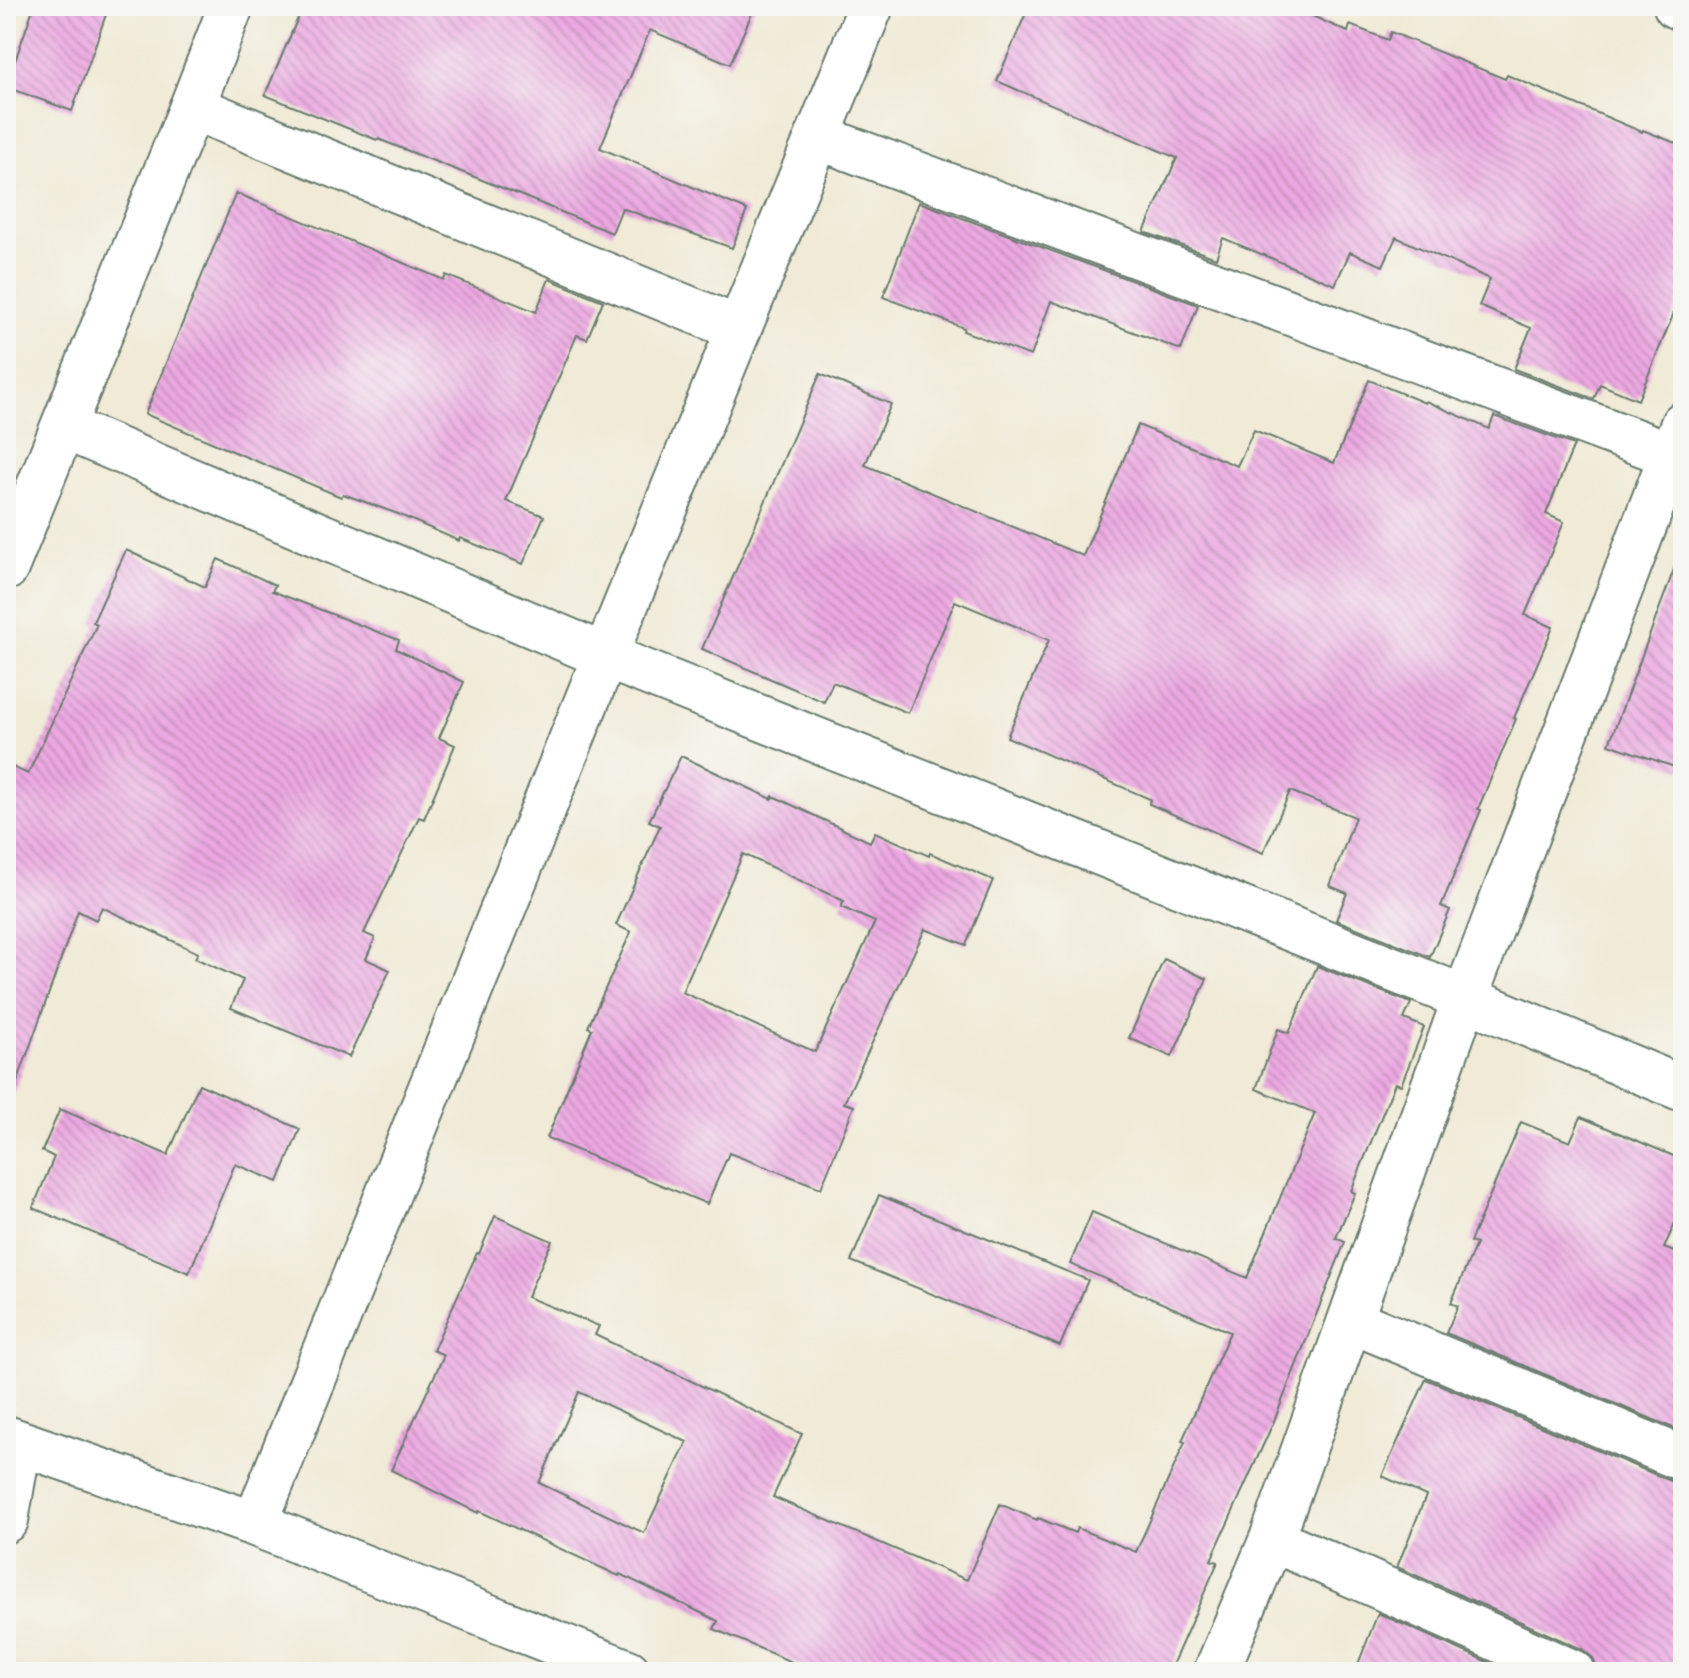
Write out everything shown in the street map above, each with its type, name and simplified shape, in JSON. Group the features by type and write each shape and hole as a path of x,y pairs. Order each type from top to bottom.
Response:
{"street":[{"path":"6,568 231,6"},
{"path":"255,1524 871,6"},
{"path":"1676,6 1683,9"},
{"path":"192,107 739,329"},
{"path":"818,137 1679,446 1465,998 1272,1539 1216,1672"},
{"path":"64,427 605,656 1465,998 1683,1089"},
{"path":"1350,1320 1683,1459"},
{"path":"6,1520 12,1441 255,1524 628,1672"},
{"path":"1272,1539 1572,1672"}],"building":[{"path":"34,6 109,6 72,111 6,87"},
{"path":"303,6 755,6 730,64 650,30 600,148 747,210 732,248 622,208 612,233 265,95"},
{"path":"1029,6 1290,6 1348,32 1350,25 1388,40 1391,32 1683,146 1683,291 1638,400 1600,384 1594,399 1514,369 1531,328 1479,306 1490,279 1396,237 1383,266 1350,252 1335,285 1223,238 1216,258 1144,232 1177,158 997,81"},
{"path":"236,193 444,280 446,275 536,312 549,279 603,301 587,339 577,335 506,501 544,516 523,564 460,538 459,541 398,514 343,494 341,497 145,414"},
{"path":"919,202 1198,305 1181,350 1051,301 1031,356 883,297"},
{"path":"820,374 891,404 865,465 1083,556 1138,425 1237,466 1254,430 1334,463 1369,380 1489,429 1494,416 1574,445 1546,514 1564,522 1525,615 1553,627 1441,906 1450,910 1430,957 1336,920 1347,893 1330,886 1355,817 1290,791 1263,853 1149,804 1150,799 1007,737 1049,640 955,601 908,713 833,682 824,702 702,649"},
{"path":"126,550 205,587 218,559 275,585 272,591 399,640 396,649 464,682 439,738 455,745 424,819 419,817 364,933 375,938 366,959 390,970 349,1057 231,1008 243,980 195,958 198,953 102,907 96,920 78,911 13,1094 6,1093 6,764 28,774 97,624 93,622"},
{"path":"1679,556 1683,557 1683,770 1609,744"},
{"path":"681,756 870,842 875,832 993,880 966,945 925,929 844,1103 854,1106 821,1188 729,1153 707,1204 547,1138 592,1029 588,1027 631,932 616,925 660,826 649,821","holes":["743,854 844,901 841,907 875,922 815,1052 682,992"]},
{"path":"1164,959 1207,979 1172,1057 1129,1038"},
{"path":"1317,966 1411,1003 1404,1019 1424,1027 1401,1085 1395,1083 1351,1191 1355,1193 1336,1238 1345,1242 1274,1421 1211,1560 1218,1562 1169,1672 815,1672 714,1629 718,1621 620,1574 478,1513 391,1470 444,1355 433,1350 495,1216 552,1241 527,1297 599,1326 595,1335 802,1434 773,1497 967,1580 1000,1504 1075,1533 1077,1528 1136,1552 1230,1332 1070,1264 1092,1212 1247,1278 1315,1113 1256,1089 1278,1029 1289,1033","holes":["579,1392 687,1442 644,1533 539,1483"]},
{"path":"199,1084 300,1129 278,1182 235,1164 189,1273 33,1208 54,1157 42,1151 60,1109 168,1155"},
{"path":"1581,1117 1683,1160 1683,1205 1664,1248 1683,1256 1683,1432 1446,1333 1458,1306 1451,1303 1476,1244 1470,1242 1521,1122 1570,1142"},
{"path":"879,1195 1088,1280 1060,1346 851,1261"},
{"path":"1426,1379 1673,1482 1683,1483 1683,1672 1597,1672 1593,1658 1582,1649 1397,1567 1426,1496 1382,1476"},
{"path":"1378,1613 1510,1672 1355,1672"}]}
